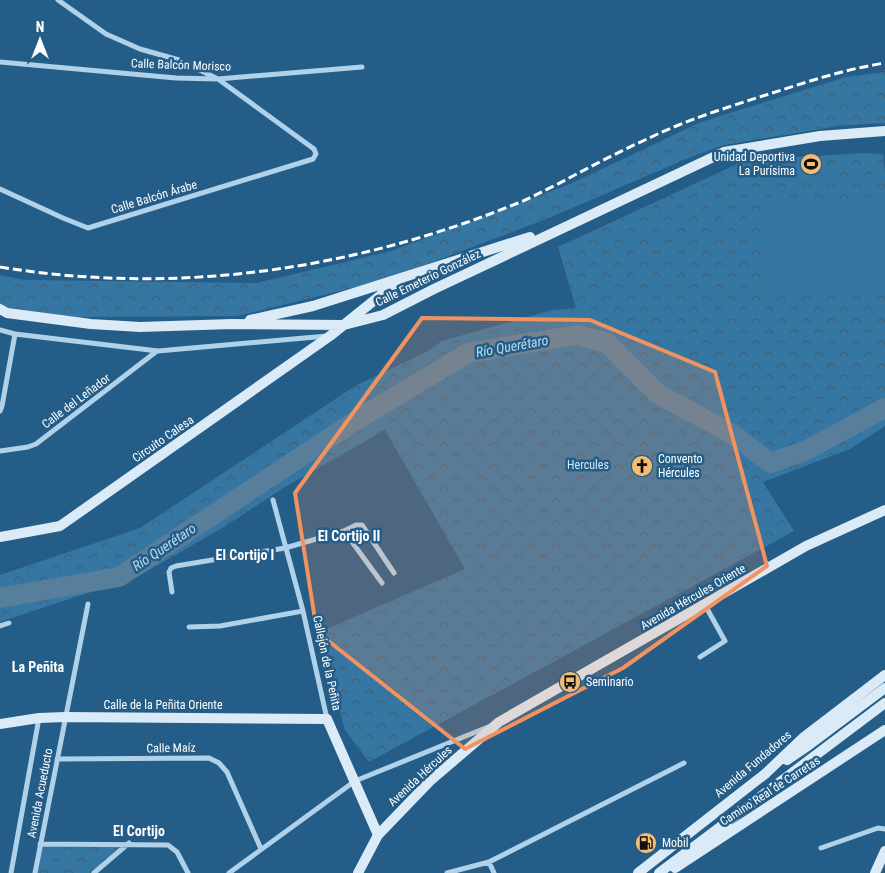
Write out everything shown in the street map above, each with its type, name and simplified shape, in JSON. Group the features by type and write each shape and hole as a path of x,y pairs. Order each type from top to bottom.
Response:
{"street":[{"path":"58,0 106,34 140,48 179,60 218,79"},
{"name":"Calle Balcón Morisco","path":"0,62 176,78 218,79 362,67"},
{"name":"Calle Balcón Árabe","path":"0,189 88,228 313,159 316,154 314,149 218,79"},
{"name":"Calle Emeterio González","path":"0,309 7,313 34,317 140,328 232,324 344,325 383,315 724,152 820,136 885,131"},
{"name":"Calle Emeterio González","path":"232,324 313,306 567,226"},
{"path":"428,270 437,279 434,289"},
{"name":"Circuito Calesa","path":"0,537 60,526 330,336 402,278"},
{"path":"0,330 15,334 158,351 330,336"},
{"path":"0,411 15,334"},
{"name":"Calle del Leñador","path":"0,451 36,444 158,351"},
{"name":"Callejón de la Peñita","path":"273,500 303,611 327,719 378,835"},
{"name":"Avenida Hércules Oriente","path":"517,713 806,546 885,510"},
{"path":"172,592 169,572 171,568 176,566 286,548 344,531 356,524 362,524 394,572"},
{"path":"344,531 382,583"},
{"name":"Avenida Acueducto","path":"35,873 88,604"},
{"path":"700,657 725,641 705,605"},
{"path":"189,627 220,626 303,611"},
{"path":"0,626 9,623"},
{"name":"Avenida Fundadores","path":"638,873 765,774 804,737 885,675"},
{"name":"Camino Real de Carretas","path":"765,774 809,745 885,688"},
{"path":"659,873 885,704"},
{"name":"Avenida Hércules","path":"358,873 378,835 430,781 499,722 517,713"},
{"name":"Calle de la Peñita Oriente","path":"0,724 39,718 65,717 327,719"},
{"name":"Avenida Acueducto","path":"11,873 39,718"},
{"path":"229,873 355,782 499,722"},
{"name":"Camino Real de Carretas","path":"668,873 885,730"},
{"name":"Calle Maíz","path":"57,759 209,758 219,763 227,772 261,849"},
{"path":"447,873 489,862 684,763"},
{"path":"821,848 878,828 885,829"},
{"path":"40,844 129,843 168,845 177,852 188,873"},
{"path":"94,873 129,843"},
{"path":"875,873 885,851"},
{"path":"489,862 494,873"}],"highlighted area":[{"path":"422,318 590,320 715,372 767,566 623,668 465,749 317,632 295,493"}],"green space":[{"path":"885,72 885,123 838,126 724,145 686,159 549,218 385,280 238,316 77,317 0,309 0,275 25,280 257,283 391,251 568,185 701,122 846,77"},
{"name":"Hercules","path":"865,153 883,154 885,172 885,426 850,449 763,482 794,531 369,762 345,730 317,633 465,569 385,430 285,487 224,527 139,576 0,622 0,575 140,528 355,386 428,351 442,341 552,310 576,308 558,247 746,160"},
{"path":"767,196 885,203 885,294 761,286"},
{"path":"129,843 94,873 35,873 40,844"}],"waterway":[{"name":"Río Querétaro","path":"0,598 119,577 358,419 468,353 577,335 607,343 658,394 734,435 770,463 805,451 885,408"}],"railway":[{"path":"0,267 66,275 132,279 198,277 264,271 328,260 392,245 456,226 518,203 635,144 707,114 826,76 885,63"}],"place":[{"name":"Unidad Deportiva La Purísima","path":"811,164"},
{"name":"Convento Hércules","path":"642,466"},
{"name":"Seminario","path":"570,682"},
{"name":"Mobil","path":"646,843"}],"district":[{"name":"El Cortijo II","path":"349,536"},
{"name":"El Cortijo I","path":"245,555"},
{"name":"La Peñita","path":"38,667"},
{"name":"El Cortijo","path":"139,831"}]}
